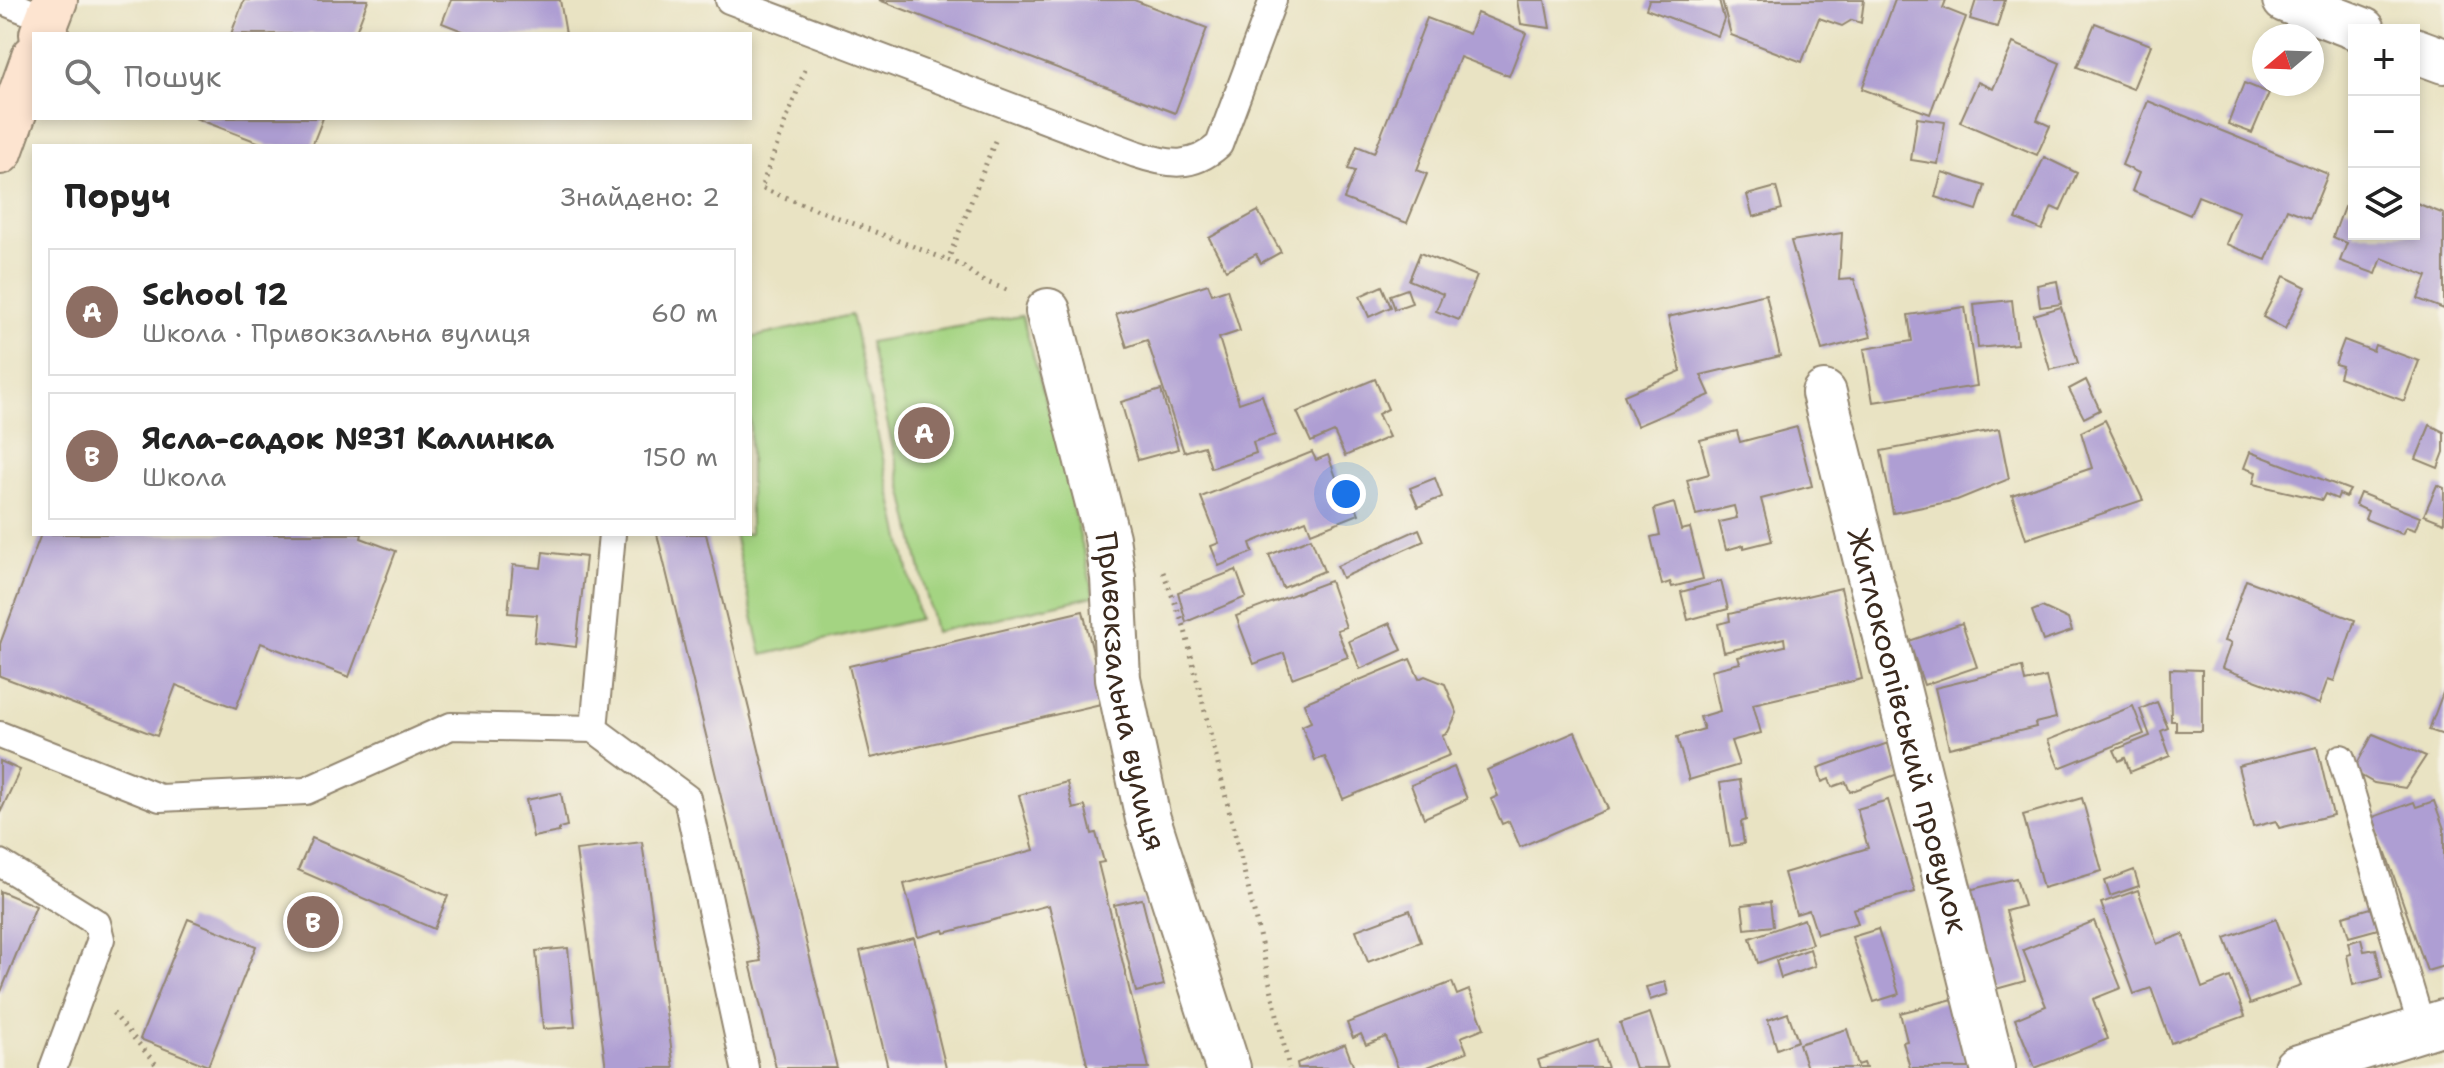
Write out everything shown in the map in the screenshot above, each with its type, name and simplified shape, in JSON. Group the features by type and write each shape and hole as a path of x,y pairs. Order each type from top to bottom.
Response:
{"main road":[{"path":"0,152 32,61"}],"street":[{"path":"2285,0 2348,24"},
{"path":"2420,52 2444,61"},
{"name":"Привокзальна вулиця","path":"1048,311 1107,538 1113,578 1118,678 1148,819 1228,1068"},
{"name":"Житлокоопівський провулок","path":"1824,393 1993,1068"},
{"path":"2296,1068 2433,1025"}],"lane":[{"path":"0,0 44,27"},
{"path":"729,0 1008,107 1169,164 1205,157 1219,145 1273,0"},
{"path":"594,729 612,536"},
{"path":"0,735 160,798 306,791 451,726 594,729 687,798 745,1068"},
{"path":"2341,758 2433,1025"},
{"path":"0,863 97,923 101,939 53,1068"}],"path":[{"path":"818,35 761,188 963,266 979,279 1029,299 1048,311"},
{"path":"948,260 1008,107"},
{"path":"1159,560 1184,626 1289,1068"},
{"path":"83,991 111,1011 159,1068"}],"green space":[{"path":"851,315 919,619 762,655 734,536 752,536 752,338"},
{"path":"1022,316 1060,451 1094,596 935,632 869,342"}],"building":[{"path":"244,0 368,0 356,32 232,32"},
{"path":"451,0 560,0 566,32 465,32 442,23"},
{"path":"879,0 1134,0 1207,28 1175,113"},
{"path":"1517,0 1545,0 1550,28 1521,24"},
{"path":"1649,0 1719,0 1724,19 1718,36 1646,9"},
{"path":"1722,0 1864,0 1861,23 1852,20 1842,26 1819,18 1802,62 1731,35"},
{"path":"1895,0 1946,0 1943,8 1966,17 1930,114 1862,89"},
{"path":"1976,0 2005,0 1997,27 1970,19"},
{"path":"1477,13 1526,33 1509,76 1460,57 1417,170 1427,174 1407,223 1344,199 1355,171 1348,169 1357,146 1374,153 1427,18 1469,34"},
{"path":"2095,23 2151,45 2133,89 2077,67"},
{"path":"2013,43 2060,63 2037,120 2050,126 2037,155 1960,122 1978,82 1993,89"},
{"path":"2244,83 2252,86 2252,96 2268,96 2252,133 2228,124"},
{"path":"2148,101 2328,174 2310,218 2287,209 2266,260 2226,244 2239,212 2198,196 2190,215 2132,191 2139,173 2122,165"},
{"path":"1917,118 1945,122 1938,164 1911,160"},
{"path":"200,120 322,120 313,144 263,144"},
{"path":"2044,157 2077,173 2060,211 2052,207 2042,230 2016,219"},
{"path":"1942,172 1985,186 1977,210 1935,197"},
{"path":"1776,187 1782,209 1753,217 1747,195"},
{"path":"2420,204 2444,214 2444,309 2418,299 2427,276 2382,258 2376,274 2340,261 2347,243 2333,237 2344,207 2348,209 2348,240 2420,240"},
{"path":"1258,211 1281,252 1261,263 1256,254 1226,270 1209,238"},
{"path":"1842,233 1839,280 1854,279 1871,337 1822,350 1791,241"},
{"path":"1420,253 1477,276 1459,320 1436,311 1443,294 1409,280"},
{"path":"2284,276 2306,287 2285,329 2263,317"},
{"path":"2057,281 2061,304 2040,307 2037,285"},
{"path":"1208,284 1212,294 1227,289 1240,331 1219,338 1239,403 1262,395 1275,435 1253,442 1256,453 1211,468 1204,446 1184,452 1147,340 1127,347 1116,314"},
{"path":"1382,286 1391,307 1369,317 1360,296"},
{"path":"1407,289 1412,303 1395,309 1390,295"},
{"path":"1766,294 1780,356 1701,375 1710,395 1637,426 1624,395 1681,371 1668,317"},
{"path":"2012,300 2017,344 1978,348 1974,304"},
{"path":"1965,307 1977,386 1873,402 1864,349 1912,341 1908,315"},
{"path":"2061,307 2078,363 2050,370 2034,315"},
{"path":"2344,340 2373,351 2375,345 2419,361 2404,401 2339,377 2342,366 2335,364"},
{"path":"1375,379 1388,409 1378,414 1389,437 1345,456 1334,432 1311,442 1297,412"},
{"path":"2086,380 2100,410 2084,418 2069,389"},
{"path":"1161,390 1178,449 1138,460 1121,402"},
{"path":"2105,420 2143,500 2026,539 2012,495 2092,468 2081,432"},
{"path":"2430,425 2444,432 2444,452 2438,468 2416,459"},
{"path":"1797,427 1812,486 1761,499 1772,541 1726,550 1719,522 1737,518 1734,506 1696,515 1687,480 1709,474 1700,440 1737,431 1740,442"},
{"path":"1999,429 2009,479 1957,500 1893,513 1881,451"},
{"path":"1312,452 1316,460 1328,455 1337,480 1344,477 1359,514 1311,533 1306,520 1250,543 1253,552 1219,566 1211,546 1219,543 1201,497"},
{"path":"2250,452 2350,490 2346,497 2339,494 2337,499 2325,494 2322,500 2253,484 2256,472 2244,468"},
{"path":"1435,478 1442,497 1418,507 1410,488"},
{"path":"2437,485 2444,488 2444,523 2424,515"},
{"path":"2360,493 2420,517 2415,530 2406,527 2402,534 2365,519 2368,511 2355,505"},
{"path":"1674,503 1681,530 1690,528 1703,579 1672,587 1670,582 1662,585 1651,537 1660,535 1654,509"},
{"path":"1419,529 1424,541 1342,578 1337,566"},
{"path":"40,536 362,536 396,551 349,677 261,643 236,708 176,685 157,736 0,676 0,644"},
{"path":"657,536 706,536 837,1068 776,1068 750,963 761,961"},
{"path":"1311,538 1324,571 1283,588 1269,555"},
{"path":"543,552 586,557 576,647 534,642 537,615 508,613 513,565 541,568"},
{"path":"1236,570 1246,597 1186,622 1178,592"},
{"path":"2246,580 2355,620 2334,681 2328,679 2319,704 2222,668 2231,643 2224,641"},
{"path":"1330,581 1346,627 1337,630 1348,657 1292,678 1284,653 1254,664 1236,616"},
{"path":"1721,581 1728,609 1688,620 1681,592"},
{"path":"1841,588 1862,679 1753,704 1761,733 1731,741 1739,765 1689,780 1677,737 1704,729 1700,717 1720,711 1711,670 1740,663 1738,657 1785,646 1784,638 1724,652 1718,624 1730,621 1729,614"},
{"path":"2042,607 2068,619 2072,631 2043,641 2032,611"},
{"path":"1083,611 1105,703 871,758 849,666"},
{"path":"1390,623 1402,650 1360,669 1349,641"},
{"path":"1962,623 1977,667 1924,685 1909,641"},
{"path":"1410,659 1419,679 1425,676 1445,684 1457,713 1448,732 1442,735 1450,755 1343,799 1325,757 1315,760 1302,726 1311,722 1304,703"},
{"path":"2022,667 2025,682 2046,677 2056,718 2035,723 2036,727 1949,748 1935,688"},
{"path":"2170,669 2202,670 2202,731 2176,731 2176,721 2171,721"},
{"path":"2444,690 2444,735 2429,730"},
{"path":"2157,702 2168,728 2161,731 2170,756 2130,772 2125,758 2119,761 2114,750 2150,736 2140,709"},
{"path":"2133,706 2144,734 2059,768 2048,740"},
{"path":"1575,732 1608,809 1520,847 1509,821 1502,824 1491,799 1498,796 1487,770"},
{"path":"2373,734 2426,756 2405,788 2374,783 2353,771"},
{"path":"1888,743 1898,774 1850,792 1846,782 1832,787 1829,779 1822,782 1818,768"},
{"path":"2317,747 2333,815 2279,828 2276,821 2253,827 2238,766"},
{"path":"0,761 20,770 0,813"},
{"path":"1454,767 1467,799 1424,818 1411,785"},
{"path":"1740,780 1746,820 1741,822 1744,844 1730,846 1720,783"},
{"path":"1067,782 1073,809 1085,806 1092,834 1096,833 1104,862 1098,863 1149,1068 1088,1068 1049,905 945,933 944,930 918,937 904,884 1034,850 1019,795"},
{"path":"561,793 567,826 559,828 559,832 533,837 526,800"},
{"path":"2082,798 2102,871 2043,888 2023,815"},
{"path":"1888,800 1915,892 1853,909 1858,923 1817,934 1809,910 1796,914 1784,873 1868,848 1857,809"},
{"path":"2434,801 2444,829 2444,966 2427,971 2373,817 2414,802 2416,807"},
{"path":"312,838 448,896 434,929 298,870"},
{"path":"642,842 674,1068 606,1068 576,850"},
{"path":"2134,870 2139,886 2110,896 2105,881"},
{"path":"2016,878 2024,906 2006,911 2025,981 1996,989 1969,890"},
{"path":"2138,890 2157,944 2183,934 2202,988 2230,977 2245,1016 2171,1043 2151,988 2134,994 2101,903"},
{"path":"0,891 36,906 0,994"},
{"path":"1142,899 1164,985 1136,992 1114,905"},
{"path":"1770,902 1773,926 1745,929 1742,905"},
{"path":"2371,908 2378,929 2349,937 2343,916"},
{"path":"1410,910 1421,942 1368,962 1356,930"},
{"path":"188,919 256,946 208,1066 140,1039"},
{"path":"1804,919 1812,944 1758,963 1750,938"},
{"path":"2276,919 2301,986 2250,1004 2225,938"},
{"path":"2094,921 2121,988 2093,999 2108,1039 2035,1068 2015,1019 2046,1006 2023,950"},
{"path":"1878,929 1899,994 1874,1002 1852,937"},
{"path":"914,938 946,1068 888,1068 860,951"},
{"path":"2361,939 2364,951 2376,949 2382,978 2353,985 2347,955 2351,954 2348,943"},
{"path":"568,948 575,1027 543,1029 536,951"},
{"path":"1810,949 1815,966 1781,978 1776,961"},
{"path":"1452,982 1457,995 1469,990 1484,1028 1461,1037 1467,1052 1425,1068 1398,1068 1386,1037 1366,1045 1361,1034 1353,1038 1347,1023"},
{"path":"1665,982 1668,994 1650,1000 1646,987"},
{"path":"1953,999 1971,1068 1910,1068 1900,1013"},
{"path":"1650,1013 1668,1068 1635,1068 1620,1023"},
{"path":"1788,1013 1798,1041 1777,1049 1768,1020"},
{"path":"1847,1029 1858,1065 1864,1063 1866,1068 1807,1068 1799,1044"},
{"path":"1598,1039 1608,1068 1541,1068 1538,1060"},
{"path":"1345,1044 1354,1068 1298,1068 1297,1063"}],"place":[{"name":"School 12","path":"924,433"},
{"name":"Ясла-садок №31 Калинка","path":"313,922"}]}
